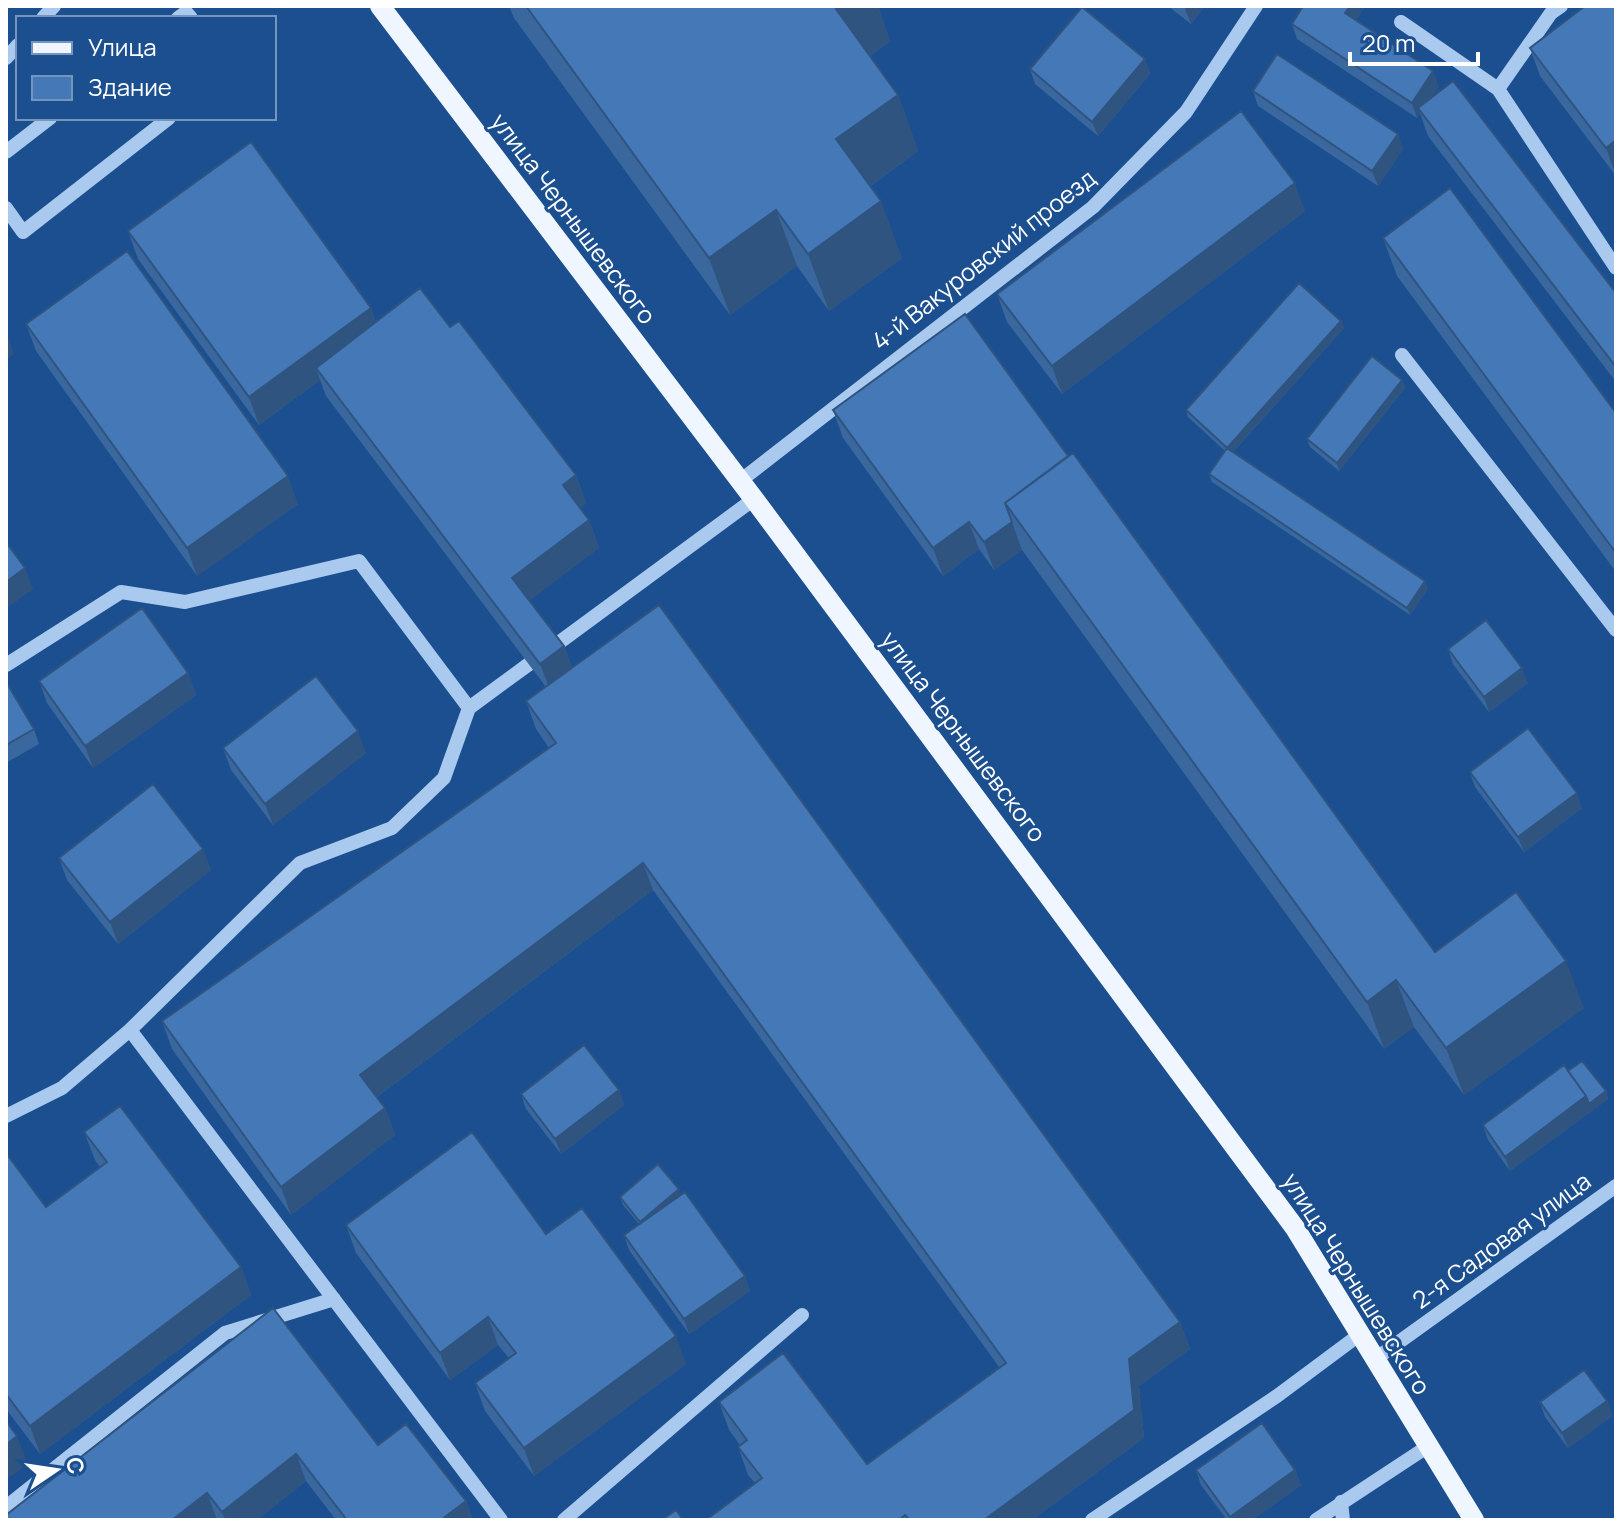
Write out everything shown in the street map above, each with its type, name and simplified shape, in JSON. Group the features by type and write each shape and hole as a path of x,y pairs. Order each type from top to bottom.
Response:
{"main road":[{"name":"улица Чернышевского","path":"380,6 754,499 1295,1228 1474,1520"}],"street":[{"name":"4-й Вакуровский проезд","path":"740,481 1093,207 1186,112 1256,6"},
{"path":"1498,89 1551,13 1561,6"},
{"path":"1401,22 1498,89 1616,268"},
{"path":"6,152 47,120"},
{"path":"6,208 23,232 166,120"},
{"path":"1402,355 1616,630"},
{"path":"553,647 754,499"},
{"path":"6,665 121,592 185,602 359,561 469,708"},
{"path":"6,1116 62,1088 130,1030 300,863 392,828 444,778 469,708 529,664"},
{"path":"130,1030 501,1520"},
{"name":"2-я Садовая улица","path":"1374,1360 1616,1186"},
{"path":"6,1507 225,1333 334,1299"},
{"path":"564,1520 802,1315"},
{"path":"1092,1520 1277,1396 1359,1335"},
{"path":"1316,1520 1427,1447"},
{"path":"1341,1502 1343,1520"}],"building":[{"path":"526,6 840,6 836,9 898,95 836,139 881,201 808,254 776,210 709,258"},
{"path":"1303,6 1350,6 1345,13 1433,71 1412,103 1292,24"},
{"path":"1585,6 1616,6 1616,140 1606,148 1530,48"},
{"path":"1082,7 1145,59 1092,122 1030,69"},
{"path":"1277,54 1398,134 1372,171 1253,91"},
{"path":"1453,81 1616,293 1616,367 1418,108"},
{"path":"1241,111 1295,183 1052,366 997,294"},
{"path":"251,142 371,308 249,397 128,231"},
{"path":"1450,188 1616,413 1616,553 1383,238"},
{"path":"127,251 288,476 187,548 26,324"},
{"path":"1299,283 1341,321 1227,448 1186,410"},
{"path":"420,288 450,327 459,321 576,475 563,485 589,520 512,578 564,646 540,664 316,368"},
{"path":"965,314 1068,456 1005,503 1012,522 984,542 969,522 933,548 833,410"},
{"path":"1372,356 1402,380 1337,463 1307,439"},
{"path":"1227,448 1425,581 1407,608 1209,474"},
{"path":"1073,453 1435,952 1516,892 1566,961 1446,1048 1396,980 1367,1002 1005,503"},
{"path":"6,542 25,568 6,582"},
{"path":"659,605 1180,1322 1129,1359 1134,1410 984,1520 910,1520 905,1515 899,1520 706,1520 762,1478 738,1447 747,1440 719,1402 783,1353 867,1464 1006,1363 643,863 360,1075 385,1108 281,1187 162,1021 556,743 526,701"},
{"path":"142,608 188,673 85,746 39,681"},
{"path":"1486,620 1522,668 1484,697 1448,649"},
{"path":"316,676 358,731 265,804 223,748"},
{"path":"6,686 34,729 6,745"},
{"path":"1528,728 1577,793 1518,837 1470,772"},
{"path":"153,784 203,849 110,922 59,858"},
{"path":"584,1045 619,1090 555,1139 521,1094"},
{"path":"1582,1061 1606,1091 1589,1104 1568,1071"},
{"path":"1564,1065 1586,1096 1505,1157 1483,1125"},
{"path":"120,1106 241,1267 30,1426 6,1394 6,1153 46,1207 107,1162 84,1132"},
{"path":"472,1132 546,1234 582,1208 676,1336 524,1448 475,1383 516,1353 488,1317 440,1353 346,1225"},
{"path":"658,1164 679,1189 640,1222 620,1197"},
{"path":"685,1192 745,1276 684,1319 624,1235"},
{"path":"273,1308 378,1445 406,1424 466,1501 441,1520 347,1520 296,1454 222,1512 207,1493 172,1520 6,1520 6,1515"},
{"path":"1584,1370 1607,1401 1562,1433 1540,1402"},
{"path":"6,1421 17,1436 6,1445"},
{"path":"1262,1423 1295,1470 1230,1517 1196,1470"},
{"path":"676,1510 683,1520 662,1520"}]}
